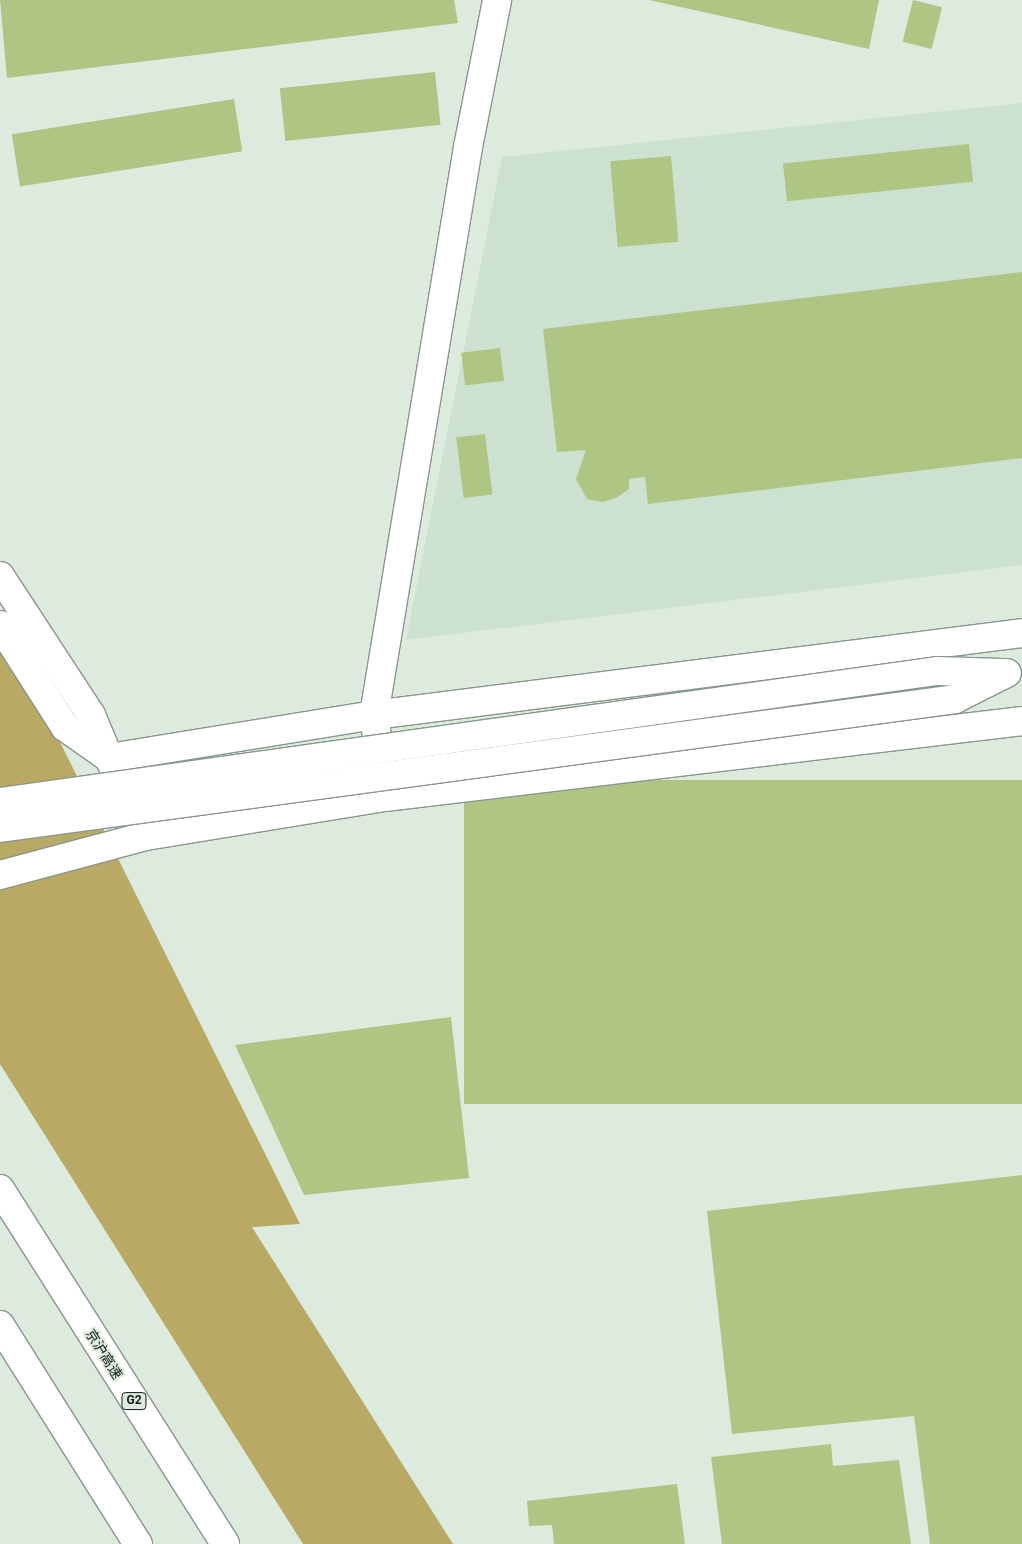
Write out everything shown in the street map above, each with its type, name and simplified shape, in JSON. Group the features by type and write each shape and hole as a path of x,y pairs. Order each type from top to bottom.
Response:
{"main road":[{"path":"385,797 374,715 468,147 497,0"},
{"path":"0,576 91,715 146,836"},
{"path":"0,625 65,728 109,758 374,715 1022,632"},
{"path":"0,802 938,671 1014,672"},
{"path":"0,828 955,698 1014,672"},
{"path":"0,875 146,836 385,797 1022,721"},
{"name":"京沪高速","path":"0,1189 225,1544"},
{"path":"0,1325 138,1544"}],"shaded area":[{"path":"1022,103 1022,565 406,640 502,157"},
{"path":"0,650 59,740 300,1224 252,1227 453,1544 303,1544 0,1064"}],"building":[{"path":"0,0 454,0 458,23 7,78"},
{"path":"649,0 879,0 869,49"},
{"path":"913,0 942,7 932,49 903,42"},
{"path":"435,72 441,125 285,141 280,88"},
{"path":"234,99 242,151 20,187 12,134"},
{"path":"969,144 973,182 787,201 783,164"},
{"path":"671,156 678,242 618,247 610,161"},
{"path":"1022,272 1022,458 648,504 645,477 629,479 629,489 616,498 603,502 587,499 576,479 586,450 557,452 543,329"},
{"path":"500,348 504,381 465,386 461,353"},
{"path":"485,434 492,495 464,498 456,438"},
{"path":"464,780 1022,780 1022,1104 464,1104"},
{"path":"451,1017 469,1178 304,1195 235,1045"},
{"path":"1022,1175 1022,1544 930,1544 914,1416 732,1434 707,1211"},
{"path":"831,1444 833,1466 899,1460 911,1544 722,1544 711,1457"},
{"path":"677,1484 685,1544 554,1544 552,1525 529,1526 527,1501"}]}
